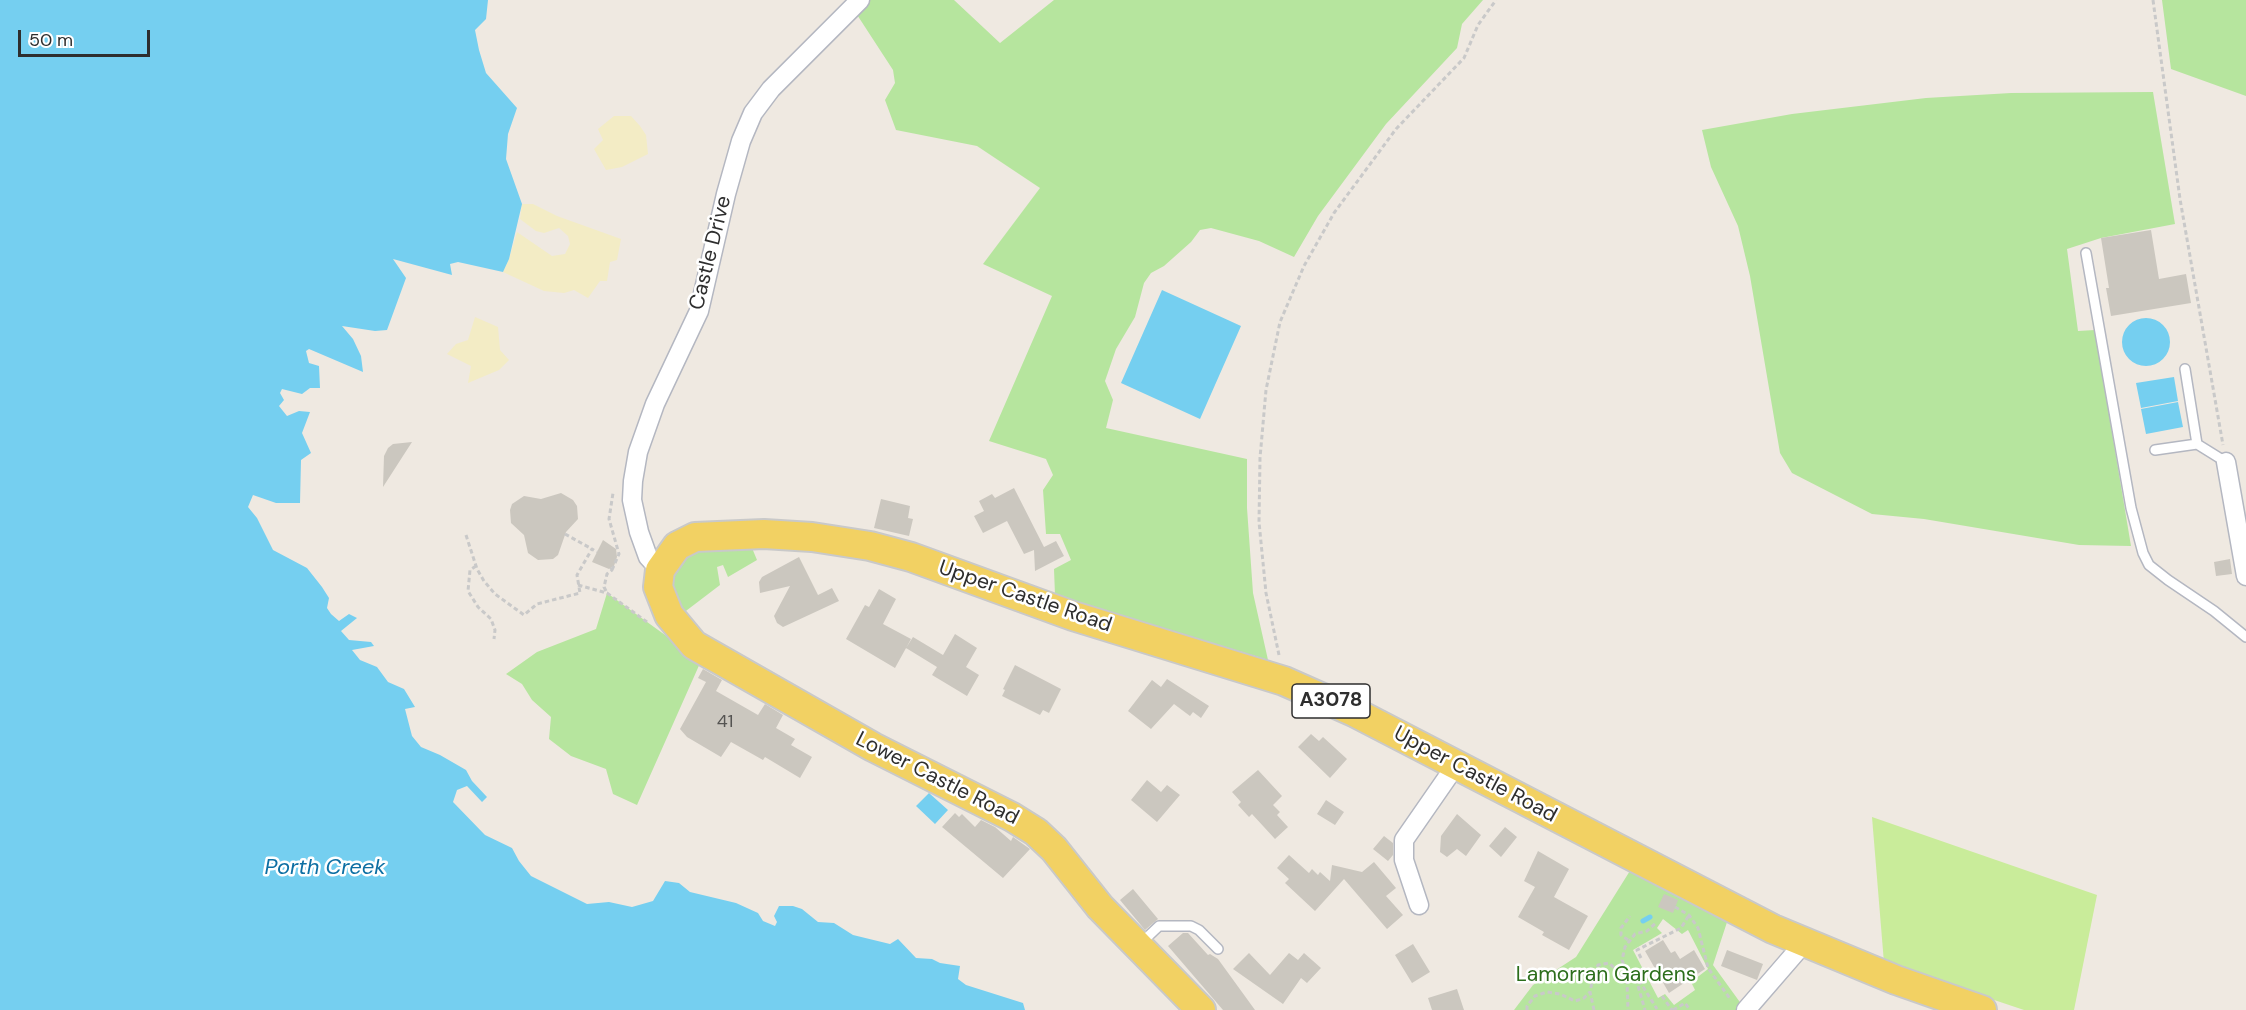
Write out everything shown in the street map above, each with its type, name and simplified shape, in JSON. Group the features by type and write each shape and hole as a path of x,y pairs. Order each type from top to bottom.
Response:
{"main road":[{"name":"Upper Castle Road","path":"659,574 676,546 695,537 764,534 855,543 899,553 1043,606 1284,681 1330,700 1717,902 1804,943 1982,1010"},
{"name":"Lower Castle Road","path":"659,574 660,596 669,615 694,645 873,747 1025,825 1054,849 1100,907 1202,1010"}],"street":[{"name":"Castle Drive","path":"659,574 648,557 639,532 632,500 638,452 655,404 699,311 726,194 741,141 753,113 771,89 860,0"},
{"path":"2226,462 2246,576"},
{"path":"1419,905 1404,860 1404,840 1456,765"},
{"path":"1740,1007 1804,943"}],"lane":[{"path":"2086,254 2131,508 2143,553 2149,565 2214,611 2246,637"},
{"path":"2185,369 2197,444"},
{"path":"2155,450 2197,444 2226,462"},
{"path":"1138,945 1159,926 1166,925 1195,927 1218,949"}],"path":[{"path":"1284,681 1266,593 1259,522 1260,458 1266,390 1280,322 1304,266 1334,213 1396,129 1464,58 1478,25 1496,0"},
{"path":"2153,0 2180,199 2226,462"},
{"path":"565,534 597,552"},
{"path":"466,535 476,566 495,594 524,615 537,604 580,593 577,575 590,548"},
{"path":"476,566 470,570 468,591 478,608 491,619 495,630 494,639"},
{"path":"578,585 607,593 604,587 608,574 612,570 611,567"},
{"path":"1675,908 1689,915 1698,928 1708,968 1740,1007"},
{"path":"1641,958 1637,951 1681,928 1689,915"},
{"path":"1628,940 1621,935 1621,928 1630,916"},
{"path":"1629,1010 1628,979 1622,960 1628,940 1635,933 1652,928 1657,922"},
{"path":"1594,1010 1590,992 1598,965 1609,963 1628,979"},
{"path":"1628,979 1642,969"},
{"path":"1635,974 1657,1009"},
{"path":"1635,974 1645,1010"},
{"path":"1527,1010 1527,1005 1535,996 1547,992 1560,994 1575,1001 1590,992"},
{"path":"1662,996 1673,1010 1685,1003 1690,1010"}],"green space":[{"path":"860,0 954,0 1000,43 1054,0 1483,0 1462,24 1457,48 1386,124 1318,216 1294,257 1259,241 1211,228 1200,230 1191,242 1164,266 1151,273 1144,283 1135,317 1116,349 1105,381 1113,400 1106,428 1247,459 1247,508 1253,593 1268,660 1055,595 1054,569 1071,560 1060,534 1046,534 1043,490 1053,475 1046,459 989,441 1052,296 983,264 1040,188 977,146 896,130 885,100 895,83 893,70 852,7"},
{"path":"2162,0 2246,0 2246,96 2171,69"},
{"path":"2153,92 2175,224 2101,238 2067,249 2078,331 2095,330 2131,546 2079,545 1924,519 1872,514 1792,473 1780,453 1750,276 1738,226 1711,167 1702,130 1792,114 1926,98 2011,93"},
{"path":"752,548 757,560 728,577 723,565 717,567 720,585 678,617 667,578 691,549"},
{"path":"607,593 701,661 637,805 613,794 606,769 571,756 549,739 551,717 532,700 522,684 506,674 537,652 596,629"},
{"path":"1872,817 2097,895 2074,1010 2024,1010 1884,963"},
{"name":"Lamorran Gardens","path":"1633,866 1729,916 1713,965 1742,1005 1737,1010 1514,1010 1533,985 1576,957","holes":["1663,919 1682,934 1688,930 1708,969 1691,982 1695,990 1674,1005 1665,994 1658,998 1633,950 1662,933 1657,928"]}],"sand":[{"path":"614,116 631,116 640,126 646,135 648,154 622,167 606,170 594,149 603,140 598,129"},
{"path":"522,204 533,204 557,216 621,239 617,260 610,262 607,281 600,281 588,298 574,290 564,293 544,291 503,272 517,232 552,256 565,254 570,244 568,236 559,228 544,233 536,231 520,219"},
{"path":"475,317 498,327 500,350 509,360 499,370 468,383 471,366 447,354 456,344 468,340"}],"water":[{"name":"Porth Creek","path":"0,0 488,0 486,19 475,30 479,50 486,73 517,108 508,134 506,159 522,204 509,259 503,272 458,262 450,264 452,275 393,259 406,278 387,330 375,331 342,326 353,339 361,356 363,372 309,349 306,351 309,363 319,366 320,388 310,388 302,394 282,389 280,393 284,400 279,406 287,416 299,411 310,412 302,433 311,453 301,460 300,503 276,503 253,495 248,507 257,518 273,550 307,568 322,587 329,598 327,608 331,614 339,621 349,614 357,618 341,631 349,640 371,642 374,646 352,650 360,660 377,667 388,682 404,689 415,707 405,709 412,736 421,747 466,770 472,781 487,797 482,802 467,786 457,790 453,802 485,835 512,848 531,876 587,904 609,902 632,907 653,901 665,881 679,883 690,892 736,903 758,913 763,921 775,926 777,922 774,916 779,906 793,906 802,909 818,922 834,923 853,935 890,944 898,939 916,958 932,959 940,963 960,966 958,979 966,985 1023,1003 1025,1010 0,1010"},
{"path":"1162,290 1241,326 1200,419 1121,383"},
{"path":"2146,318 2163,325 2170,342 2163,359 2146,366 2129,359 2122,342 2129,325"},
{"path":"2174,377 2178,401 2141,408 2136,383"},
{"path":"2178,402 2183,427 2146,434 2141,409"},
{"path":"929,793 948,810 935,824 916,806"}],"building":[{"path":"2151,230 2159,279 2186,274 2191,303 2111,316 2101,238"},
{"path":"412,442 383,487 384,456 388,448 393,444"},
{"path":"1014,488 1044,547 1056,541 1064,556 1035,571 1034,550 1024,554 1007,521 983,533 974,516 984,511 979,501 992,494 995,498"},
{"path":"561,493 573,500 577,506 578,519 566,532 558,555 553,559 538,560 528,553 524,535 511,523 512,504 524,496 541,499"},
{"path":"881,499 910,506 908,518 913,519 909,536 874,528"},
{"path":"603,540 616,549 617,557 614,566 609,569 592,562"},
{"path":"799,557 818,595 832,588 839,601 783,627 777,623 774,616 790,586 760,593 759,582 762,577"},
{"path":"2230,559 2232,574 2216,576 2214,562"},
{"path":"879,589 896,599 883,624 911,639 895,668 846,639 865,605 869,607"},
{"path":"955,634 977,648 966,667 979,675 967,696 932,675 937,667 906,648 913,637 943,655"},
{"path":"1015,665 1061,689 1049,713 1043,710 1040,715 1002,696"},
{"path":"703,669 722,680 716,691 758,715 765,704 783,715 776,728 795,739 791,745 812,757 800,778 765,757 763,760 731,742 721,757 687,737 680,729 706,682 698,678"},
{"path":"1167,679 1209,706 1201,718 1193,712 1190,716 1174,704 1151,729 1128,711 1152,680 1161,687"},
{"path":"1311,734 1319,741 1323,737 1347,759 1330,778 1298,747"},
{"path":"1258,770 1282,796 1273,805 1280,812 1277,815 1288,827 1275,839 1252,814 1249,817 1238,805 1241,802 1232,792"},
{"path":"1147,780 1161,792 1167,785 1180,795 1157,822 1131,800"},
{"path":"1326,800 1344,812 1335,825 1317,814"},
{"path":"955,813 959,817 962,814 975,827 981,820 995,827 1011,841 1013,837 1030,849 1003,878 942,827"},
{"path":"1457,814 1481,835 1466,856 1457,849 1447,857 1440,852 1441,836"},
{"path":"1505,827 1517,837 1501,857 1489,846"},
{"path":"1384,836 1393,843 1393,855 1388,861 1373,849"},
{"path":"1538,851 1569,869 1554,897 1588,916 1569,950 1542,935 1544,932 1518,917 1535,887 1524,881"},
{"path":"1289,855 1309,873 1312,869 1318,875 1320,872 1330,881 1332,865 1362,872 1374,862 1396,888 1386,896 1403,915 1387,929 1344,879 1315,911 1285,883 1289,879 1277,868"},
{"path":"1133,889 1158,919 1145,930 1120,900"},
{"path":"1664,894 1678,900 1673,913 1658,907"},
{"path":"1183,933 1188,933 1208,955 1218,959 1255,1010 1223,1010 1168,946"},
{"path":"1663,940 1671,953 1675,951 1680,959 1694,950 1705,969 1669,993 1645,951"},
{"path":"1413,944 1430,972 1412,983 1395,955"},
{"path":"1727,950 1763,964 1757,980 1721,966"},
{"path":"1249,953 1270,975 1289,953 1298,960 1304,953 1321,968 1307,983 1301,978 1283,1004 1233,969"},
{"path":"1457,989 1464,1010 1432,1010 1428,998"}],"waterway":[{"path":"1643,921 1650,917"}]}
